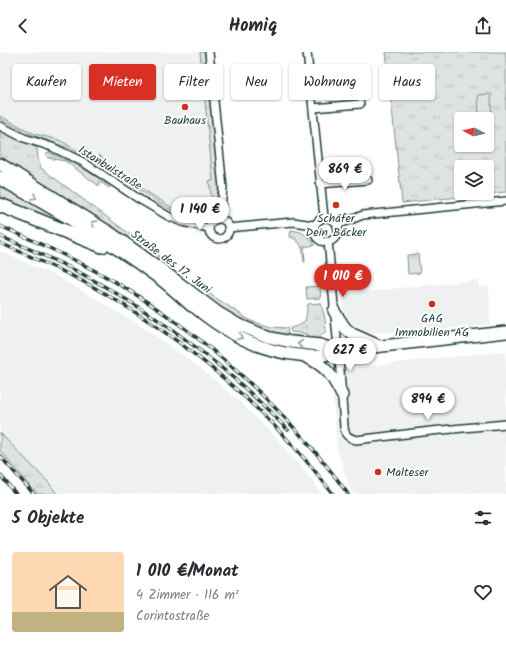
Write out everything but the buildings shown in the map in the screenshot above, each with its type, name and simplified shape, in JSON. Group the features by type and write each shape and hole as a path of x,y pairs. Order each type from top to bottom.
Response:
{"highway":[{"path":"0,178 108,242 162,279 192,305"},
{"path":"0,205 108,249 145,272 192,305"}],"main road":[{"name":"Straße des 17. Juni","path":"0,164 112,234 217,312 237,324 268,337 291,342 320,345 338,351"},
{"name":"Straße des 17. Juni","path":"192,305 211,321 254,344 270,350 301,355 319,356 338,351 506,332"},
{"path":"334,311 345,328 352,334 379,346"},
{"path":"301,355 316,362 330,374 342,395"}],"street":[{"path":"209,52 223,188 220,219"},
{"path":"307,52 324,218"},
{"path":"313,108 360,104"},
{"name":"Istanbulstraße","path":"0,126 24,138 52,147 78,160 168,216 182,222 209,228"},
{"path":"320,184 368,180"},
{"path":"337,225 363,215 506,201"},
{"path":"324,218 332,219 338,228 334,238 328,242 321,241 315,236 314,232 314,225 320,219 324,218"},
{"path":"220,219 226,223 228,228 227,234 218,239 210,234 209,228 213,221 220,219"},
{"path":"228,228 293,222 314,225"},
{"path":"328,242 344,433 347,437 356,440 431,430 506,424"}],"shaded area":[{"path":"0,52 200,52 201,64 164,64 164,100 205,100 213,181 209,182 212,202 175,209 85,153 59,140 35,134 0,116"},
{"path":"0,251 62,279 146,329 199,367 239,401 277,439 313,481 322,494 50,494 0,438"},
{"path":"478,280 479,288 489,286 490,324 420,332 405,331 368,333 351,324 344,309 342,294"},
{"path":"506,351 506,494 354,494 351,491 337,449 331,370"}],"green space":[{"path":"200,52 205,52 206,64 201,64"},
{"path":"386,52 506,52 506,192 494,193 494,160 454,160 454,198 402,203 391,100 435,100 435,64 387,64"},
{"path":"491,94 491,112 479,112 478,95"},
{"path":"205,100 210,100 219,183 215,209 213,208 209,181 213,181"},
{"path":"0,116 35,134 59,140 97,161 100,155 103,158 103,162 101,166 68,148 35,136 0,119"},
{"path":"0,131 37,148 41,168 159,256 158,258 191,284 196,279 202,288 207,292 251,321 272,327 287,328 289,338 257,328 219,308 0,158"},
{"path":"48,152 79,166 110,185 110,187 108,188 107,185 105,186 105,183 102,184 101,181 99,181 99,186 65,161 48,158 46,154"},
{"path":"114,167 118,168 116,172 174,209 207,203 201,218 179,214 167,208 110,171"},
{"path":"0,182 89,234 0,201"},
{"path":"291,230 305,234 315,245 304,247 305,262 302,247 298,241 290,237"},
{"path":"418,254 420,273 408,274 407,255"},
{"path":"320,286 321,298 307,299 306,287"},
{"path":"321,303 326,331 319,338 319,341 292,339 292,335 307,337 307,334 291,332 290,328 304,322 308,304"},
{"path":"0,433 49,483 57,494 38,494 0,451"}],"railway":[{"path":"0,226 103,275 150,304 182,327 213,351 272,404 299,433 348,494"},
{"path":"0,236 86,276 167,326 218,365 265,407 288,430"},
{"path":"0,243 88,284 123,304 190,351 252,403 308,462 333,494"},
{"path":"0,456 34,494"},
{"path":"0,475 16,494"}],"place":[{"name":"Bauhaus","path":"185,107"},
{"name":"Schäfer Dein Bäcker","path":"336,205"},
{"name":"GAG Immobilien AG","path":"432,304"},
{"name":"Malteser","path":"378,472"}]}
